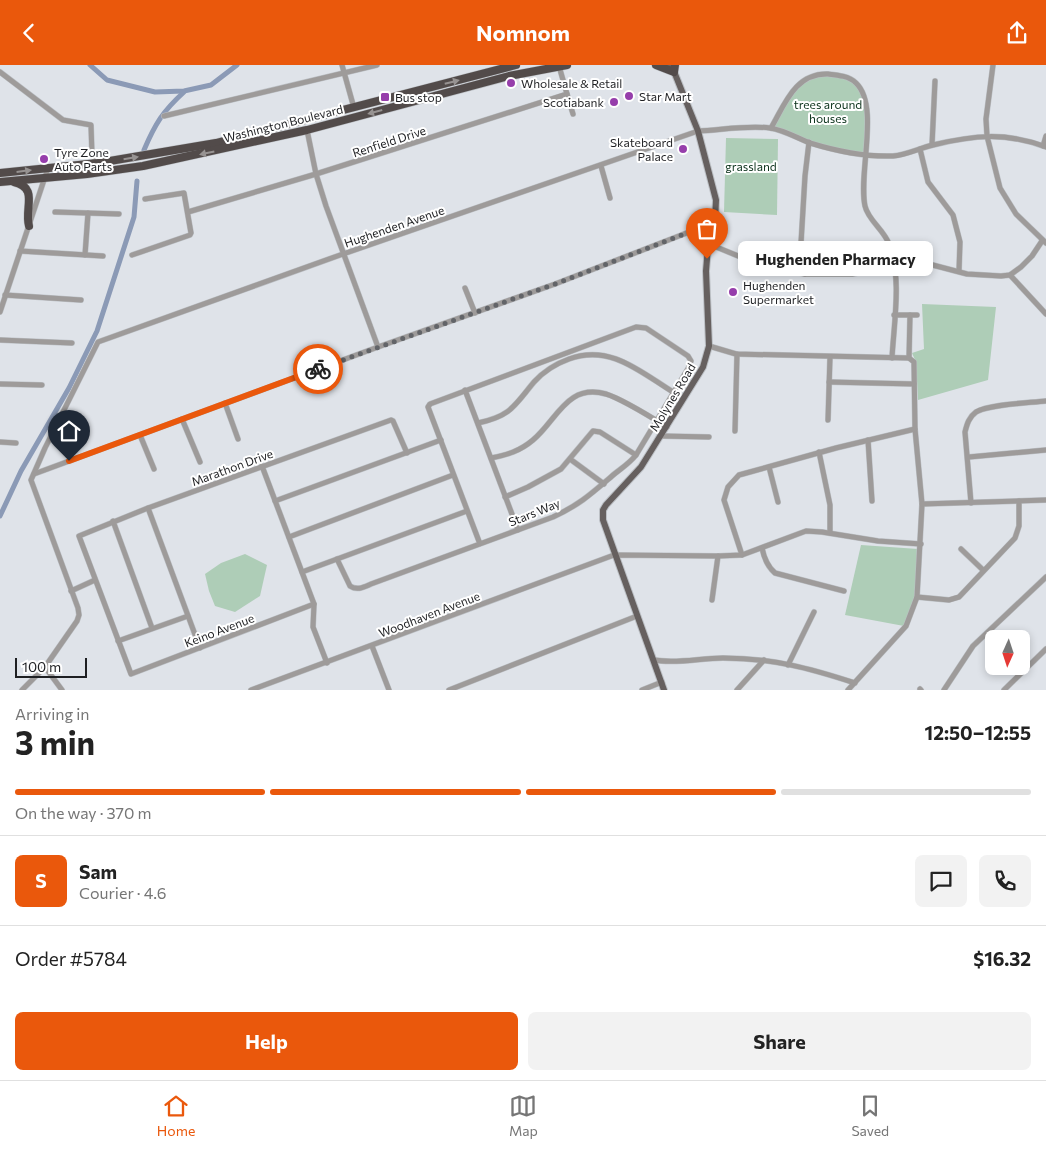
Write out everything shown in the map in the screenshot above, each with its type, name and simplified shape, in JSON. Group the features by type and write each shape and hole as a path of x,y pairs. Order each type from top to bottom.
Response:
{"highway":[{"name":"Washington Boulevard","path":"0,173 98,163 216,143 516,65"},
{"path":"656,65 673,67"},
{"name":"Washington Boulevard","path":"0,182 87,174 143,166 307,130 509,76 563,66"},
{"path":"13,182 20,183 29,194 30,202 26,217 28,225"}],"main road":[{"name":"Molynes Road","path":"664,690 602,520 606,505 641,467 661,437 703,367 709,346 706,271 709,244 715,222 716,200 698,131 673,67"}],"street":[{"path":"342,65 356,117"},
{"path":"164,116 377,65"},
{"path":"709,244 760,265 805,274 852,274 895,268 910,263 925,263 984,275 1010,275 1032,256 1044,242 1016,214 1000,188 987,136 986,119 993,65"},
{"path":"563,66 567,94 573,114"},
{"path":"0,72 63,120 91,125 92,155 98,163"},
{"path":"892,358 895,268 888,240 865,207 864,177 865,154 868,106 863,92 856,82 840,75 817,74 806,78 793,90 771,128 839,151 865,154 894,156 932,145 971,137 987,136 1010,137 1044,146 1046,136"},
{"path":"932,145 935,81"},
{"name":"Renfield Drive","path":"188,212 316,175 567,94"},
{"name":"Hughenden Avenue","path":"34,474 98,342 343,254 698,131 771,128"},
{"path":"307,130 316,175 378,347"},
{"path":"805,274 801,243 809,142"},
{"path":"920,149 928,182 954,215 960,242 959,271"},
{"path":"601,165 610,198"},
{"path":"0,312 48,168"},
{"path":"132,255 192,233 185,194 145,199"},
{"path":"55,212 119,214"},
{"path":"85,255 88,213"},
{"path":"22,690 45,667 77,621 78,615 78,608 31,483 34,474 555,284 715,222"},
{"path":"20,251 103,257"},
{"path":"1010,275 1046,314"},
{"path":"465,287 475,313"},
{"path":"5,295 81,300"},
{"path":"894,315 917,315"},
{"path":"909,358 910,315"},
{"name":"Stars Way","path":"337,559 350,586 356,589 565,511 591,495 629,463 636,455 691,361 646,328 639,326 585,345"},
{"path":"0,340 72,343"},
{"path":"480,544 428,407 430,404 465,390 585,345 591,354"},
{"path":"709,346 737,354 909,358 914,362 915,429 922,504 921,544 916,597 906,626 848,690"},
{"path":"478,423 493,420 511,410 543,373 566,360 591,354 613,357 627,363 673,392"},
{"path":"735,431 737,354"},
{"path":"828,420 830,357"},
{"path":"536,363 543,373"},
{"path":"829,382 914,384"},
{"path":"0,384 42,385"},
{"path":"465,390 518,530"},
{"path":"491,458 509,455 532,441 550,423 568,400 584,393 606,395 667,427"},
{"path":"971,503 966,424 971,417 976,412 985,408 1046,401"},
{"path":"225,403 238,439"},
{"path":"182,419 200,462"},
{"name":"Marathon Drive","path":"79,536 148,508 393,420 407,453"},
{"path":"742,555 724,501 725,494 732,481 739,475 915,429"},
{"path":"505,497 561,469 590,434 595,431 600,432 636,455"},
{"path":"140,435 154,469"},
{"path":"661,437 709,437"},
{"path":"275,501 441,440"},
{"path":"868,440 872,501"},
{"path":"0,442 16,443"},
{"path":"969,457 1046,450"},
{"path":"819,453 830,505 830,533"},
{"path":"570,459 604,484"},
{"path":"262,466 314,604 313,627 327,663"},
{"path":"769,467 778,502"},
{"path":"289,537 453,475"},
{"path":"922,504 1046,500"},
{"path":"916,597 949,600 959,597 1015,538 1018,533 1019,501"},
{"path":"148,508 200,648"},
{"path":"302,572 467,511"},
{"path":"113,521 152,629"},
{"path":"614,555 742,555 806,531 878,541 921,544"},
{"name":"Keino Avenue","path":"79,536 131,674 314,604"},
{"path":"762,547 765,559 770,569 775,573 844,591"},
{"path":"961,549 983,570"},
{"name":"Woodhaven Avenue","path":"251,690 614,555"},
{"path":"712,600 718,556"},
{"path":"944,690 974,646 1046,577"},
{"path":"71,591 95,579"},
{"path":"788,665 814,612"},
{"path":"118,641 188,616"},
{"path":"450,690 637,616"},
{"path":"372,646 389,690"},
{"path":"1004,690 1046,649"},
{"path":"654,661 668,663 715,658 764,659 812,669 855,683"},
{"path":"737,690 764,659"},
{"path":"45,667 62,690"},
{"path":"642,690 662,682"}],"green space":[{"name":"trees around houses","path":"840,75 856,82 868,106 864,153 839,151 771,128 793,90 806,78"},
{"name":"grassland","path":"726,138 778,139 777,215 724,212"},
{"path":"922,304 996,307 988,380 918,400 916,362 912,353 924,349"},
{"path":"861,545 918,549 915,596 904,626 845,615"},
{"path":"245,554 267,565 260,596 235,612 215,606 205,574 221,563"}],"waterway":[{"path":"90,65 107,80 155,92 184,91 211,85 237,65"},
{"path":"144,150 160,118 184,92"},
{"path":"0,516 21,471 69,388 97,331 134,217 137,181"}],"way so far":[{"path":"318,369 555,284 715,222 708,247 707,259"}],"place":[{"name":"Wholesale & Retail","path":"511,83"},
{"name":"Star Mart","path":"629,96"},
{"name":"Bus stop","path":"385,97"},
{"name":"Scotiabank","path":"614,102"},
{"name":"Skateboard Palace","path":"683,149"},
{"name":"Tyre Zone Auto Parts","path":"44,159"},
{"name":"Hughenden Pharmacy","path":"707,259"},
{"name":"Hughenden Supermarket","path":"733,292"}],"route":[{"path":"69,461 318,369"}]}
